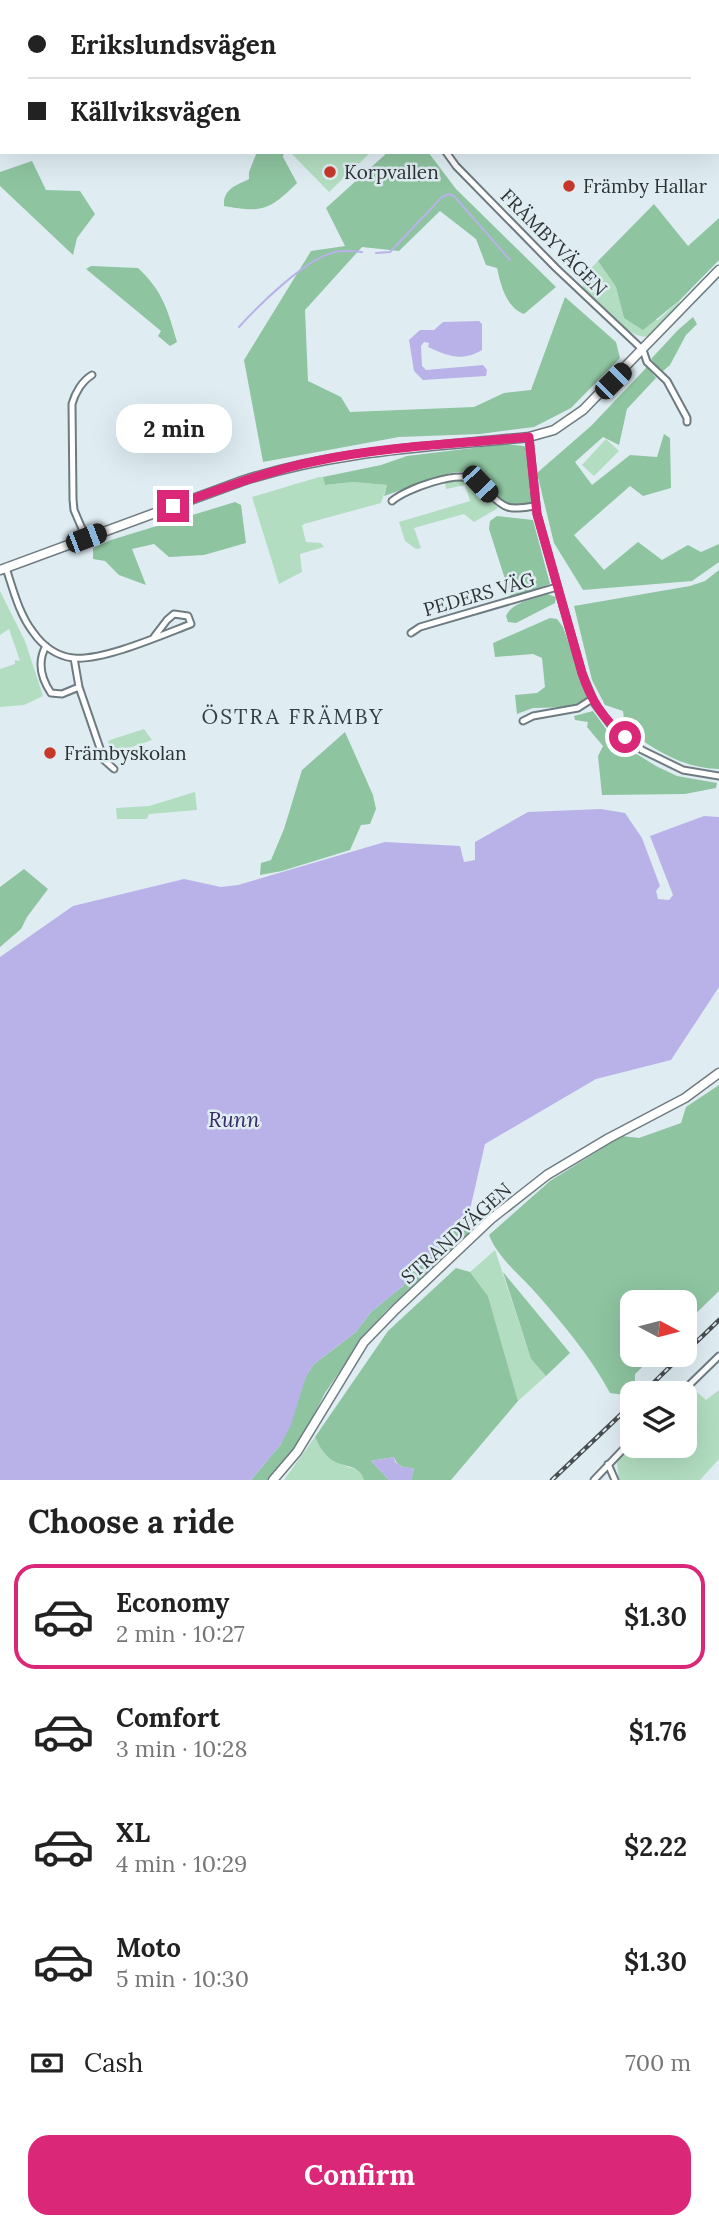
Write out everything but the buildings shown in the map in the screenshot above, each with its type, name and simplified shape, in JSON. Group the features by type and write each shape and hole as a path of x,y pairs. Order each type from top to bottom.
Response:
{"street":[{"name":"FRÄMBYVÄGEN","path":"447,154 556,268 643,350 647,362 667,381 687,422"},
{"path":"154,638 174,614 188,616 191,624 154,638 99,655 74,658 53,651 34,634 3,569 243,481 316,461 372,452 529,437 554,430 574,418 719,270"},
{"path":"86,538 74,510 72,413 76,392 86,378 92,375"},
{"path":"529,437 535,506 582,673 593,699 610,724 642,750 683,770 719,776"},
{"path":"392,501 402,492 461,476 478,482 504,507 513,509 535,506"},
{"name":"PEDERS VÄG","path":"411,633 420,627 557,587"},
{"path":"46,646 40,663 51,693 62,694 79,687"},
{"path":"74,658 79,687 104,760 114,769"},
{"path":"523,721 533,716 578,708 593,699"},
{"name":"STRANDVÄGEN","path":"273,1480 297,1452 364,1342 396,1308 485,1225 547,1175 609,1138 685,1098 719,1073"},
{"path":"693,1381 719,1356"},
{"path":"594,1480 620,1452"},
{"path":"608,1464 615,1480"}],"green space":[{"path":"256,154 284,154 297,183 280,199 265,207 248,209 224,206 228,192 249,179"},
{"name":"Korpvallen","path":"292,154 369,154 329,192"},
{"path":"386,154 430,154 456,189 556,287 524,314 518,311 505,295 497,268 486,265 476,239 440,211 399,251 362,247 305,310 308,381 341,397 350,412 474,407 504,393 531,390 565,297 616,342 620,358 571,408 534,427 480,434 399,437 263,462 244,360 311,251 345,246 326,208"},
{"path":"32,161 46,190 80,191 95,214 77,238 73,255 0,186 0,172"},
{"path":"654,204 688,246 719,218 719,260 680,300 643,330 624,318 616,287 598,261"},
{"path":"598,261 616,287 624,318 658,320 680,300 679,303 661,326 648,336 633,333 604,311 583,289 584,275"},
{"path":"91,266 138,268 159,293 177,342 170,346 158,336 161,331 86,269"},
{"path":"693,317 697,324 686,335 670,365 662,372 651,359"},
{"path":"647,367 656,378 627,409 619,445 603,437 575,462 592,485 630,455 657,457 664,434 670,438 671,488 643,496 630,486 574,535 604,570 638,542 662,560 688,545 701,552 719,544 719,562 692,581 583,590 554,543 537,473 591,426"},
{"path":"606,439 619,451 594,476 582,465"},
{"path":"506,444 524,446 529,451 532,504 508,503 496,494 488,482 473,473 441,475 384,496 387,485 353,482 325,485 323,477 381,465 407,456"},
{"path":"323,477 325,485 353,482 387,485 381,503 304,524 302,526 306,542 321,543 324,547 300,554 302,572 279,584 252,497"},
{"path":"460,479 475,483 498,508 474,522 464,514 414,528 421,548 416,549 405,541 399,522 470,501 465,485 446,489 445,483"},
{"path":"235,502 241,505 246,543 204,555 169,557 154,544 132,549 146,585 119,575 105,561 93,559 93,548 111,540"},
{"path":"497,516 533,520 550,584 511,598 489,529 490,521"},
{"path":"719,570 719,769 681,761 657,750 625,728 623,711 605,705 592,680 574,606 690,586 705,581"},
{"path":"0,591 25,641 43,696 24,705 0,707 0,669 15,664 15,660 20,661 9,629 0,635"},
{"path":"547,594 556,597 555,603 516,623 508,622 506,616 513,607"},
{"path":"550,618 557,619 563,627 588,698 571,707 533,708 517,714 515,695 537,693 545,687 542,658 533,654 495,657 493,643"},
{"path":"593,711 614,740 677,776 717,783 716,788 685,794 602,795 598,756 603,746 587,727 588,722 575,720 574,716"},
{"path":"144,729 152,740 126,749 119,759 112,753 108,742 110,740"},
{"path":"345,732 373,795 376,809 370,824 361,825 350,850 260,875 261,863 271,860 284,829 302,770"},
{"path":"195,792 197,810 149,814 147,819 117,819 116,808 149,806"},
{"path":"24,869 48,889 21,929 0,947 0,887"},
{"path":"719,1085 719,1291 697,1312 697,1290 620,1290 620,1367 642,1367 635,1374 635,1381 620,1381 620,1394 610,1393 576,1341 504,1259 489,1235 550,1181 622,1136 639,1138 681,1123 686,1107"},
{"path":"469,1214 478,1225 366,1333 325,1393 302,1439 284,1464 269,1480 251,1480 281,1444 306,1376 314,1364 356,1332 371,1312 403,1286 409,1274 429,1260 434,1251"},
{"path":"495,1250 531,1359 546,1376 518,1401 488,1296 470,1272"},
{"path":"456,1268 470,1272 488,1296 518,1401 451,1480 411,1480 414,1468 401,1466 394,1457 371,1461 389,1480 364,1480 359,1471 329,1458 315,1437 388,1331"},
{"path":"503,1272 570,1353 546,1376 531,1359"},
{"path":"719,1390 719,1459 700,1480 619,1480 617,1462 620,1458 697,1458 697,1392 706,1400"},
{"path":"315,1437 330,1457 359,1471 364,1480 284,1480"}],"water":[{"path":"479,321 482,324 482,350 461,357 442,353 428,347 429,343 424,342 421,346 422,366 426,370 483,365 487,370 486,376 423,380 414,371 409,340 420,330 434,330 443,322"},
{"name":"Runn","path":"601,809 625,813 642,838 660,886 656,891 658,899 669,900 673,895 650,836 704,816 719,817 719,987 671,1060 596,1079 485,1144 469,1214 434,1251 429,1260 409,1274 403,1286 371,1312 356,1332 314,1364 306,1376 291,1425 281,1444 251,1480 0,1480 0,957 73,906 184,879 221,887 238,885 385,842 460,846 464,862 475,860 475,842 528,812"},
{"path":"394,1457 395,1462 402,1467 414,1468 411,1480 389,1480 371,1461"}],"waterway":[{"path":"376,253 390,252 442,197 449,194 454,196 510,260"},
{"path":"239,327 270,295 323,256 335,252 362,252"}],"railway":[{"path":"697,1341 719,1320"},
{"path":"655,1381 670,1367"},
{"path":"552,1480 620,1415"}],"place":[{"name":"Korpvallen","path":"330,172"},
{"name":"Främby Hallar","path":"569,186"},
{"name":"Främbyskolan","path":"50,753"}],"district":[{"name":"ÖSTRA FRÄMBY","path":"293,717"}],"route":[{"path":"173,506 262,474 351,454 529,437 535,506 582,673 603,716 625,737"}]}
